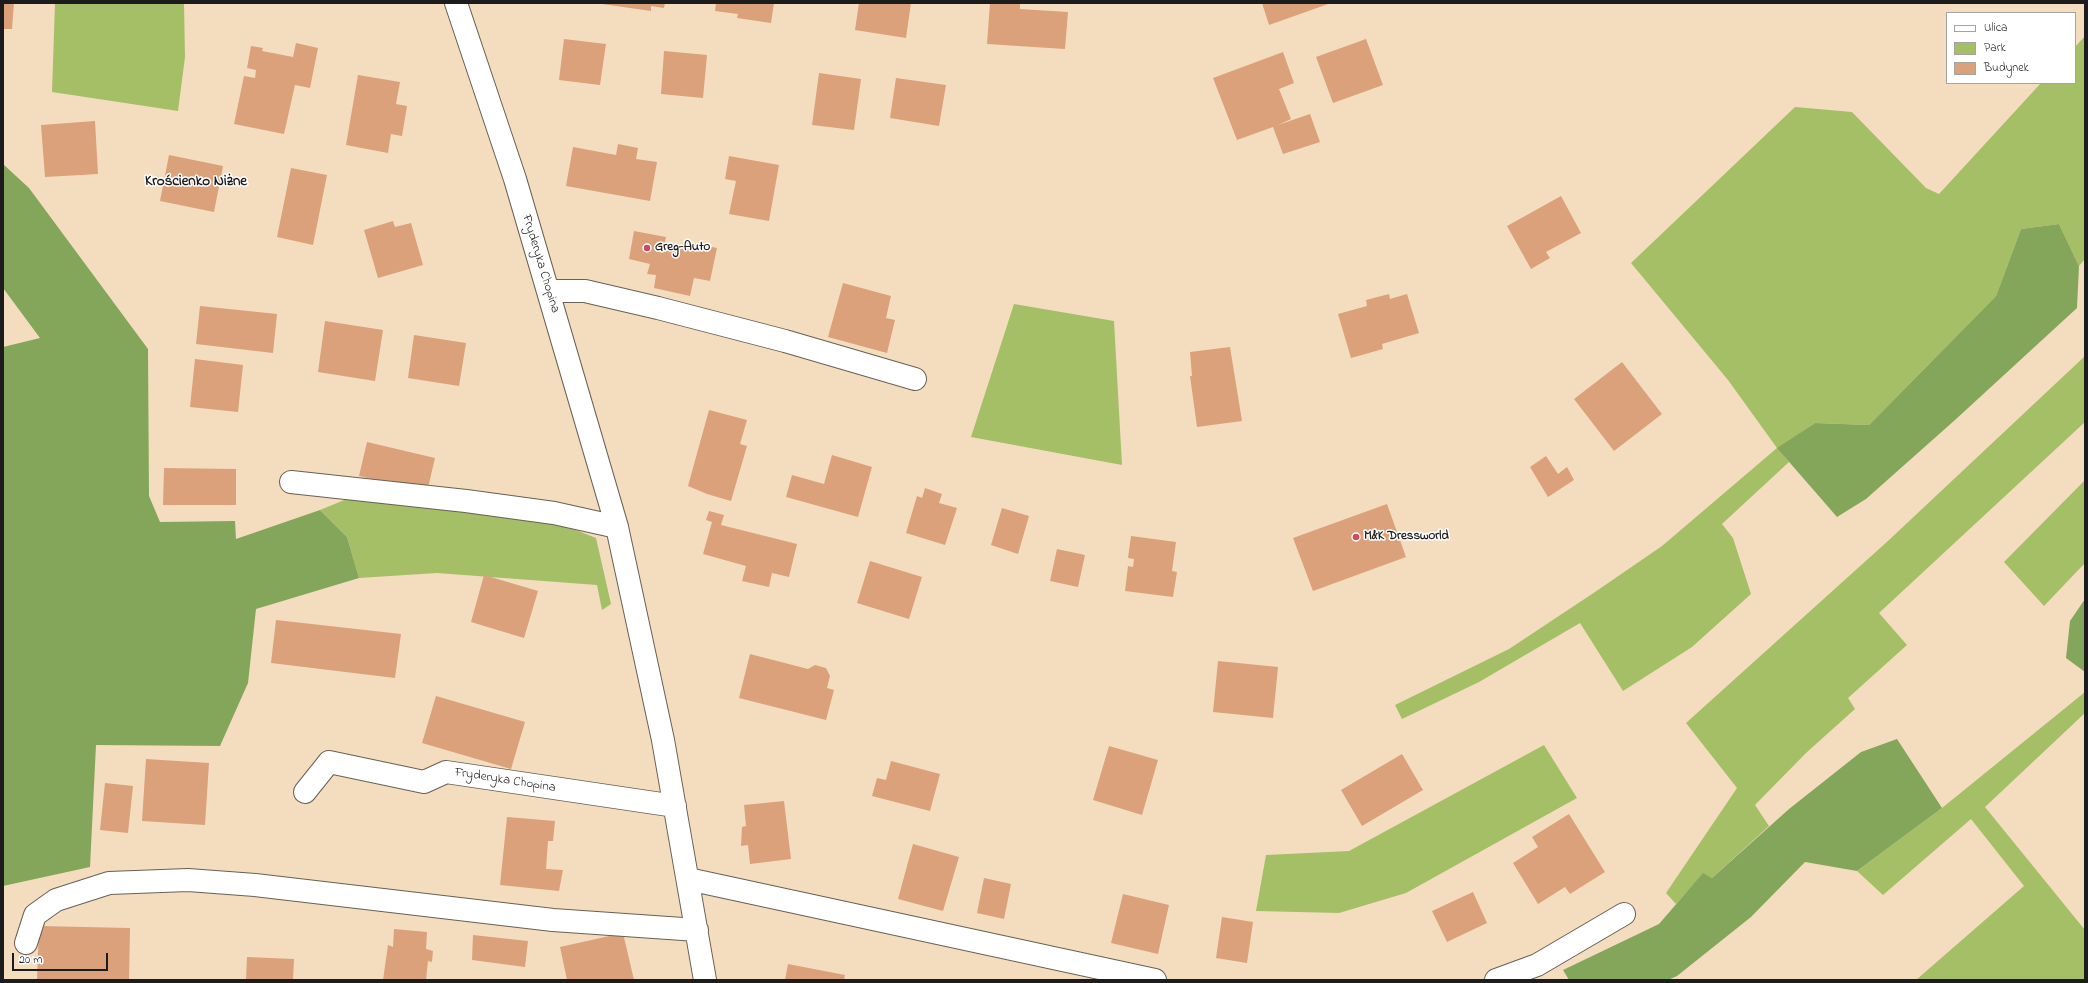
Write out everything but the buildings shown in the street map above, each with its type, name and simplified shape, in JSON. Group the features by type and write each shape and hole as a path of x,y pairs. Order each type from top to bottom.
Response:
{"street":[{"name":"Fryderyka Chopina","path":"456,3 515,179 617,527 663,740 705,980"},
{"path":"549,291 585,292 658,308 785,341 915,379"},
{"path":"292,482 474,502 554,513 617,527"},
{"name":"Fryderyka Chopina","path":"305,792 329,762 424,782 446,772 487,780 675,806"},
{"path":"688,879 1155,980"},
{"path":"26,943 35,915 56,900 109,883 188,880 255,885 553,920 697,930"},
{"path":"1496,980 1537,965 1624,914"}],"green space":[{"path":"55,3 184,3 185,57 178,111 52,92"},
{"path":"2085,36 2085,259 2079,266 2059,224 2021,229 1996,296 1869,425 1815,423 1778,448 1789,462 1722,524 1733,538 1751,594 1692,647 1623,691 1580,623 1479,682 1402,719 1395,705 1509,649 1595,592 1662,546 1777,448 1728,380 1631,263 1795,107 1852,112 1926,188 1939,194 2040,84 2076,84 2076,46"},
{"path":"3,164 29,188 148,349 149,496 160,522 235,521 236,539 320,510 347,537 359,578 256,609 248,683 220,746 96,745 90,867 3,886 3,347 40,338 3,288"},
{"path":"2059,224 2079,266 2077,308 1866,499 1837,517 1777,448 1815,423 1869,425 1996,296 2021,229"},
{"path":"1014,304 1114,321 1122,465 971,437"},
{"path":"2085,356 2085,422 1879,613 1907,645 1848,698 1855,709 1806,753 1755,805 1769,826 1712,878 1703,874 1676,904 1666,893 1737,788 1686,723 1889,540"},
{"path":"2085,480 2085,563 2044,606 2004,562"},
{"path":"354,496 432,503 568,527 596,538 611,604 602,610 597,585 437,573 359,578 347,537 320,510"},
{"path":"2085,599 2085,672 2066,658 2070,621"},
{"path":"2085,692 2085,713 1985,807 2085,930 2085,980 1916,980 2024,886 1971,819 1883,895 1857,871 1942,808"},
{"path":"1897,739 1942,808 1857,871 1805,862 1751,917 1677,976 1668,980 1569,980 1563,970 1659,924 1703,873 1712,878 1789,809 1861,752"},
{"path":"1544,745 1577,798 1406,893 1339,913 1256,911 1266,855 1349,851"}],"place":[{"name":"Greg-Auto","path":"647,248"},
{"name":"M&K Dressworld","path":"1356,537"}],"district":[{"name":"Krościenko Niżne","path":"196,183"}]}
